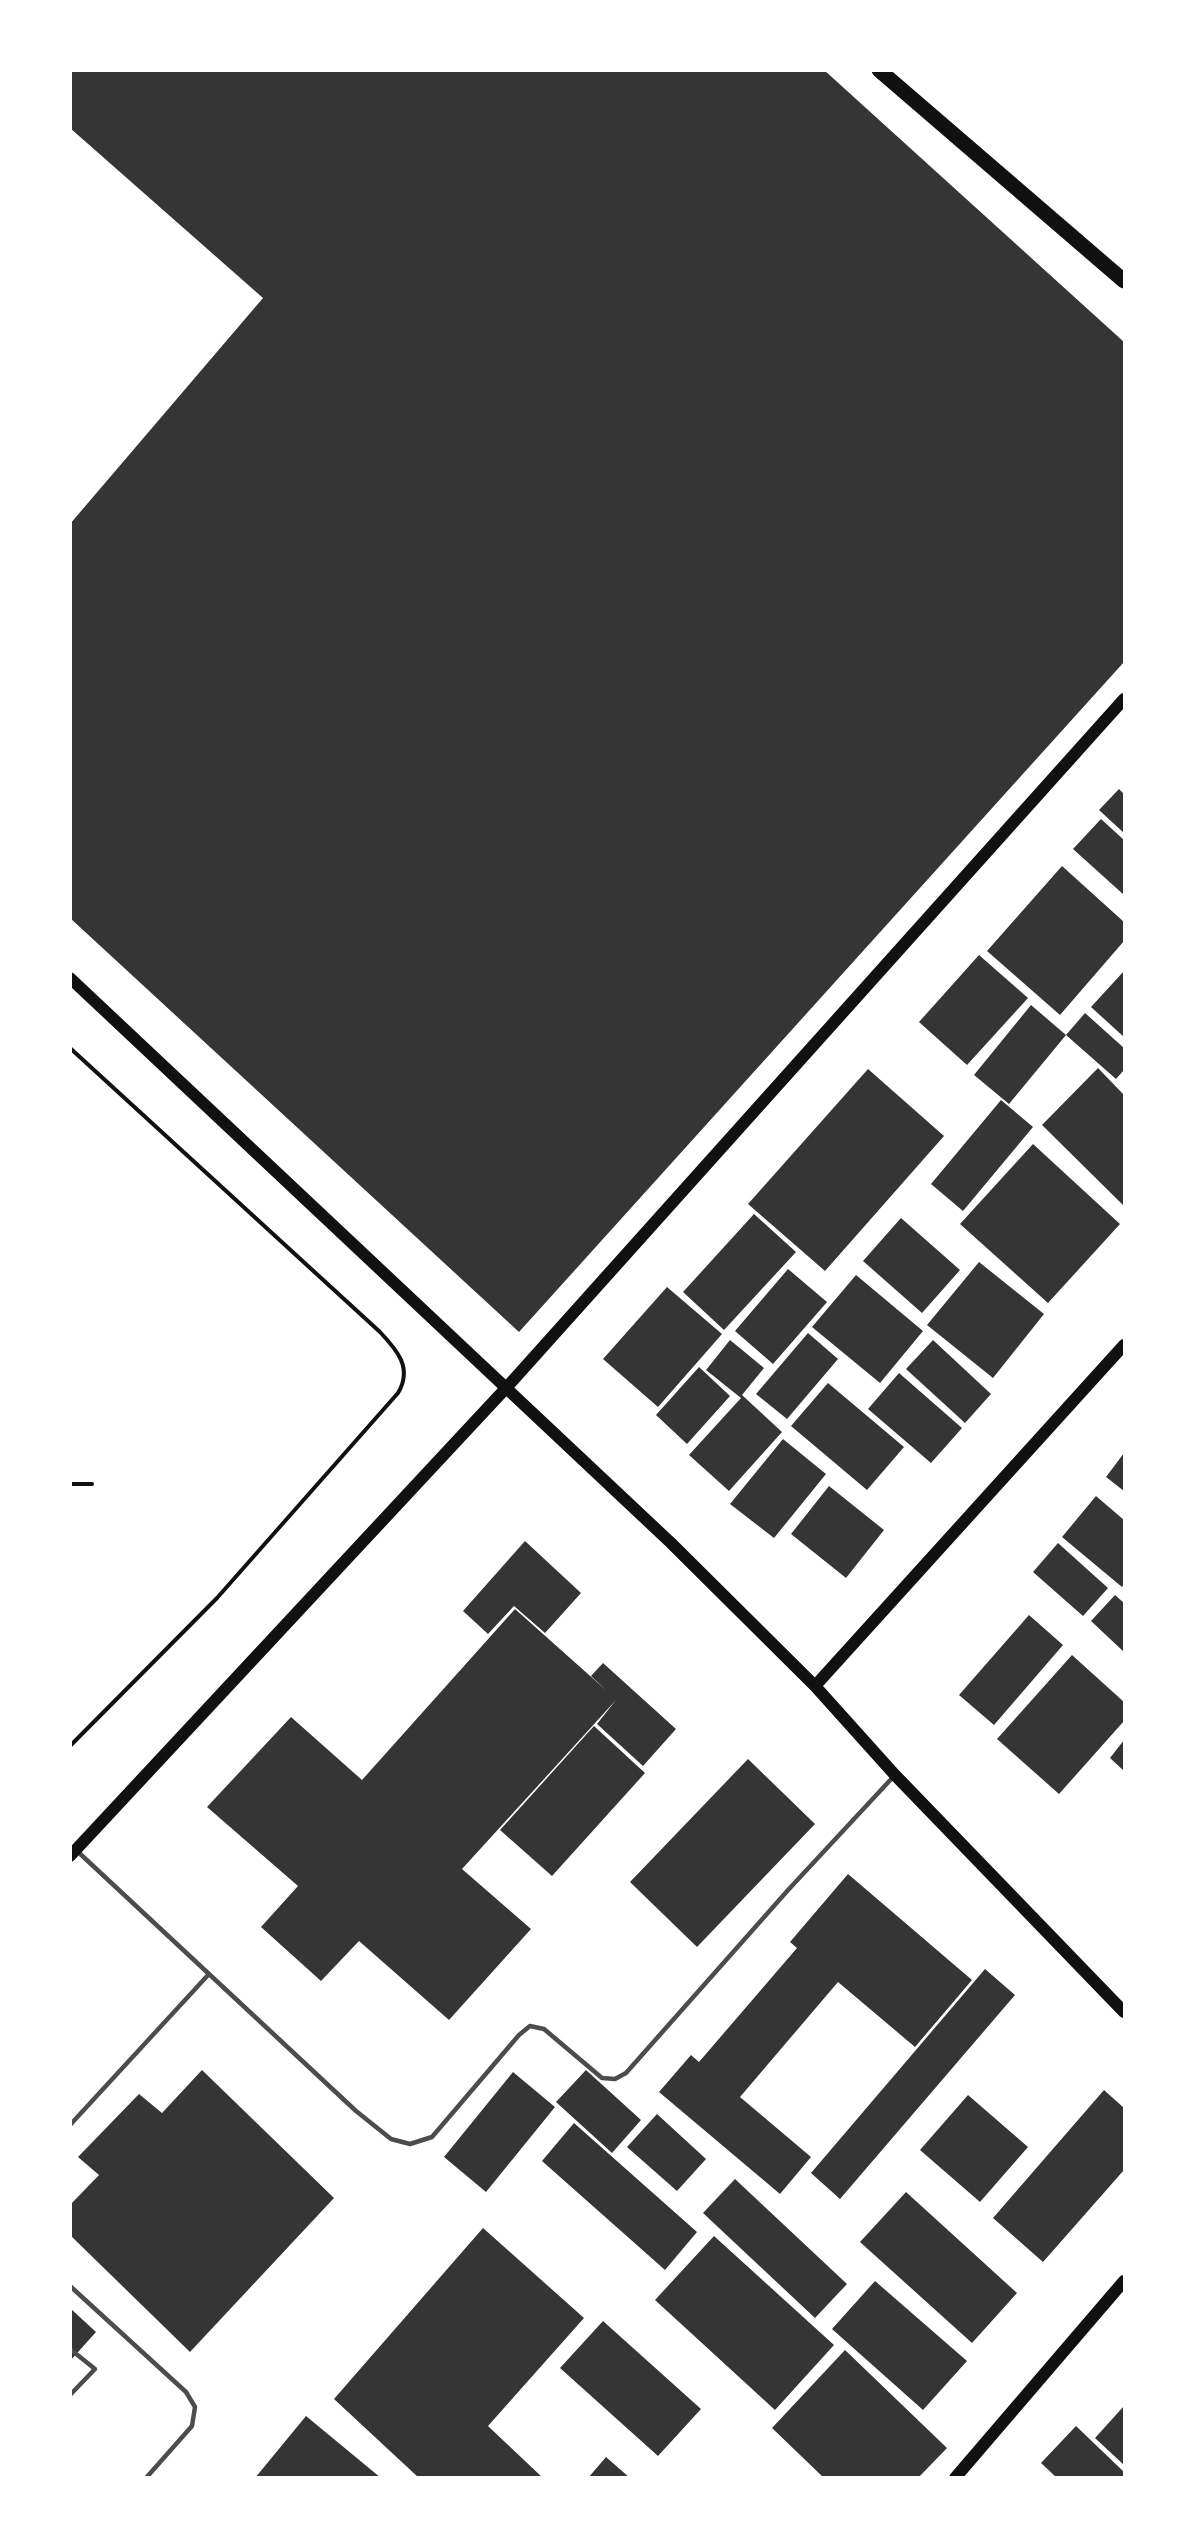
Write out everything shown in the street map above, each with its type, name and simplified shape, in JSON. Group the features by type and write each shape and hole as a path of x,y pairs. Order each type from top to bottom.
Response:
{"main road":[{"path":"879,70 1125,281"},
{"path":"73,1853 507,1388 1125,699"},
{"path":"70,978 671,1543 815,1686 895,1775 1125,2012"},
{"path":"815,1686 1125,1346"},
{"path":"955,2478 1125,2281"}],"lane":[{"path":"73,1853 209,1974 356,2111 391,2139 410,2144 432,2137 519,2035 530,2026 544,2029 602,2078 615,2079 626,2073 789,1889 895,1775"},
{"path":"70,2125 209,1974"},
{"path":"70,2286 186,2392 195,2407 192,2426 146,2478"},
{"path":"70,2349 95,2370 70,2395"}],"path":[{"path":"70,1048 397,1349 404,1366 404,1383 398,1393 217,1598 70,1746"},
{"path":"70,1484 92,1484"}],"building":[{"path":"70,70 824,70 1124,342 1124,662 519,1332 70,918 70,524 263,298 70,128"},
{"path":"1119,789 1124,794 1124,833 1099,810"},
{"path":"1101,819 1124,840 1124,895 1073,849"},
{"path":"1062,866 1124,922 1124,941 1060,1015 987,951"},
{"path":"979,955 1028,998 967,1065 919,1022"},
{"path":"1124,971 1124,1037 1091,1007"},
{"path":"1031,1005 1066,1035 1009,1104 974,1075"},
{"path":"1085,1013 1124,1048 1124,1070 1116,1079 1066,1035"},
{"path":"1098,1068 1124,1095 1124,1206 1042,1125"},
{"path":"868,1069 944,1136 825,1271 748,1204"},
{"path":"1001,1100 1033,1127 963,1211 931,1184"},
{"path":"1033,1144 1120,1224 1048,1303 960,1224"},
{"path":"754,1214 796,1252 724,1330 683,1292"},
{"path":"901,1218 960,1270 922,1313 863,1261"},
{"path":"979,1262 1044,1314 993,1378 927,1325"},
{"path":"788,1269 827,1302 773,1364 735,1331"},
{"path":"856,1275 923,1331 880,1383 812,1327"},
{"path":"667,1287 722,1334 658,1407 603,1359"},
{"path":"808,1333 838,1359 787,1419 756,1394"},
{"path":"730,1340 764,1368 742,1395 782,1432 729,1491 689,1455 741,1398 706,1370"},
{"path":"933,1340 991,1394 965,1423 906,1369"},
{"path":"699,1367 730,1396 687,1444 656,1415"},
{"path":"899,1373 962,1428 931,1463 868,1409"},
{"path":"828,1383 904,1447 867,1490 791,1426"},
{"path":"783,1439 826,1474 774,1538 730,1504"},
{"path":"1124,1453 1124,1491 1106,1477"},
{"path":"829,1486 884,1530 846,1578 791,1534"},
{"path":"1096,1496 1124,1520 1124,1584 1122,1587 1062,1537"},
{"path":"525,1541 581,1593 545,1633 514,1606 488,1634 463,1611"},
{"path":"1058,1543 1108,1588 1083,1616 1033,1572"},
{"path":"1115,1595 1124,1603 1124,1652 1091,1621"},
{"path":"515,1609 607,1691 591,1676 603,1663 676,1729 643,1766 597,1724 616,1700 462,1869 531,1929 449,2020 359,1941 321,1981 261,1927 298,1886 207,1807 291,1717 362,1780"},
{"path":"1029,1615 1063,1645 994,1725 959,1695"},
{"path":"1072,1655 1124,1702 1124,1721 1059,1794 997,1739"},
{"path":"594,1726 645,1773 552,1876 500,1830"},
{"path":"1124,1740 1124,1771 1110,1758"},
{"path":"748,1759 815,1824 697,1947 630,1882"},
{"path":"848,1874 972,1980 915,2047 838,1982 740,2097 811,2157 780,2194 659,2092 691,2055 699,2062 797,1948 790,1942"},
{"path":"985,1969 1015,1995 840,2199 811,2173"},
{"path":"202,2070 334,2198 190,2352 70,2235 70,2205 99,2175 78,2157 139,2094 162,2113"},
{"path":"586,2070 641,2120 612,2153 556,2102"},
{"path":"513,2072 555,2107 486,2192 444,2157"},
{"path":"1104,2090 1124,2108 1124,2170 1043,2262 993,2218"},
{"path":"968,2095 1028,2147 980,2202 920,2150"},
{"path":"657,2114 706,2159 677,2191 627,2147"},
{"path":"574,2123 697,2232 665,2270 542,2161"},
{"path":"735,2179 847,2284 815,2318 703,2213"},
{"path":"906,2192 1017,2293 972,2343 860,2242"},
{"path":"483,2228 584,2318 488,2426 543,2478 419,2478 334,2399"},
{"path":"714,2236 834,2345 775,2410 655,2300"},
{"path":"875,2281 967,2361 923,2410 832,2329"},
{"path":"70,2308 96,2332 70,2361"},
{"path":"603,2321 701,2409 658,2456 560,2368"},
{"path":"845,2350 947,2448 918,2478 824,2478 772,2428"},
{"path":"1124,2406 1124,2465 1095,2438"},
{"path":"306,2416 381,2478 255,2478"},
{"path":"1076,2426 1124,2472 1124,2478 1057,2478 1041,2463"},
{"path":"606,2457 630,2478 588,2478"}]}
